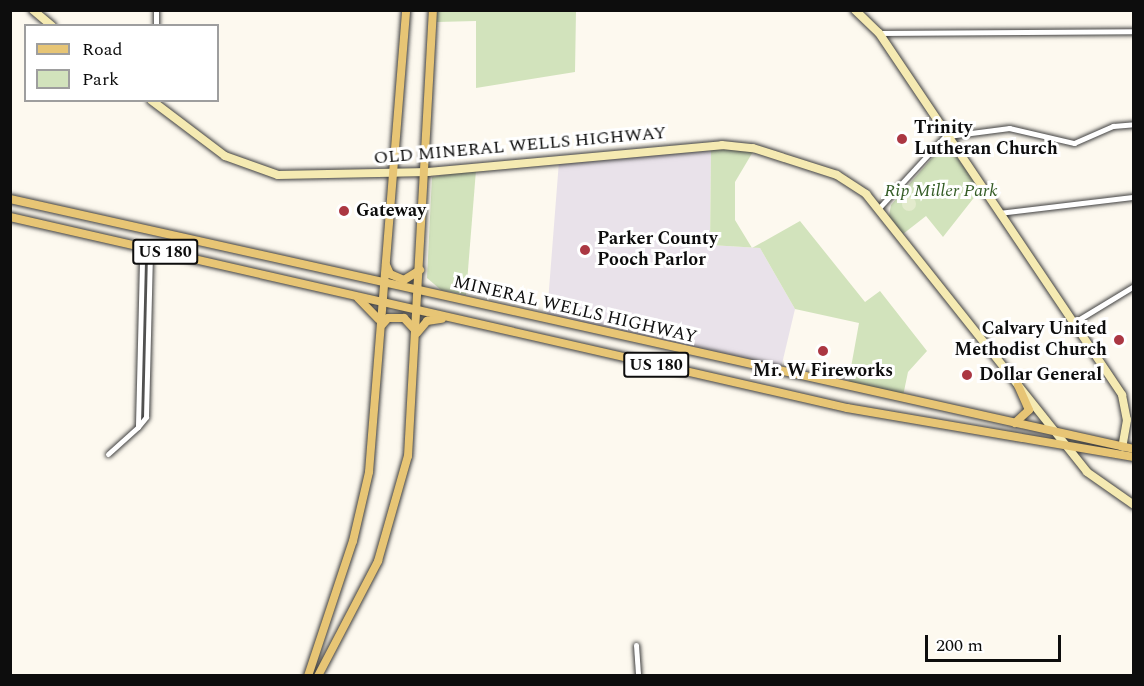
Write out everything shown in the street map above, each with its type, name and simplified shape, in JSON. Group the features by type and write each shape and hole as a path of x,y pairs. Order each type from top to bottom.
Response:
{"main road":[{"path":"308,675 364,495 381,327 406,10"},
{"path":"318,675 366,588 395,512 408,456 428,172 434,10"},
{"name":"MINERAL WELLS HIGHWAY","path":"10,199 1134,449"},
{"name":"MINERAL WELLS HIGHWAY","path":"10,217 847,408 1063,442 1134,457"},
{"path":"386,264 390,274 404,280 416,278 421,268"},
{"path":"362,278 376,275 386,264"},
{"path":"421,268 429,287 450,298"},
{"path":"354,294 375,310 381,327"},
{"path":"381,327 388,318 404,318 416,334"},
{"path":"416,334 427,321 457,319"},
{"path":"1014,423 1029,410 1018,385"}],"street":[{"path":"33,10 50,24"},
{"path":"855,10 879,33 1071,323 1122,395 1127,420 1122,447"},
{"path":"879,33 1134,31"},
{"name":"OLD MINERAL WELLS HIGHWAY","path":"154,102 225,156 260,172 392,174 428,172 722,145 753,148 837,176 878,209"},
{"path":"1134,124 1113,126 1074,143 1009,128 948,135 878,209 1063,442 1109,492 1134,505"},
{"path":"999,213 1134,197"},
{"path":"108,454 138,427 148,403 150,249"},
{"path":"138,427 142,261 150,249"},
{"path":"1071,323 1134,286"},
{"path":"141,312 150,310"},
{"path":"636,645 638,675"}],"shaded area":[{"path":"711,149 710,245 760,248 795,309 781,368 547,315 559,161"}],"green space":[{"path":"437,11 576,11 575,72 476,88 476,21 437,22"},
{"name":"Rip Miller Park","path":"946,142 980,190 943,237 926,216 903,234 889,216 891,205"},
{"path":"711,149 754,150 735,182 735,220 752,248 710,245"},
{"path":"476,170 466,295 441,290 427,278 432,177"},
{"path":"906,197 912,197 916,204 912,211 906,211 902,207 902,201"},
{"path":"800,221 865,302 880,291 927,351 908,372 903,396 848,384 859,323 795,309 760,248 753,248"}],"place":[{"name":"Trinity Lutheran Church","path":"902,139"},
{"name":"Gateway","path":"344,211"},
{"name":"Parker County Pooch Parlor","path":"585,250"},
{"name":"Calvary United Methodist Church","path":"1119,340"},
{"name":"Mr. W Fireworks","path":"823,351"},
{"name":"Dollar General","path":"967,375"}]}
